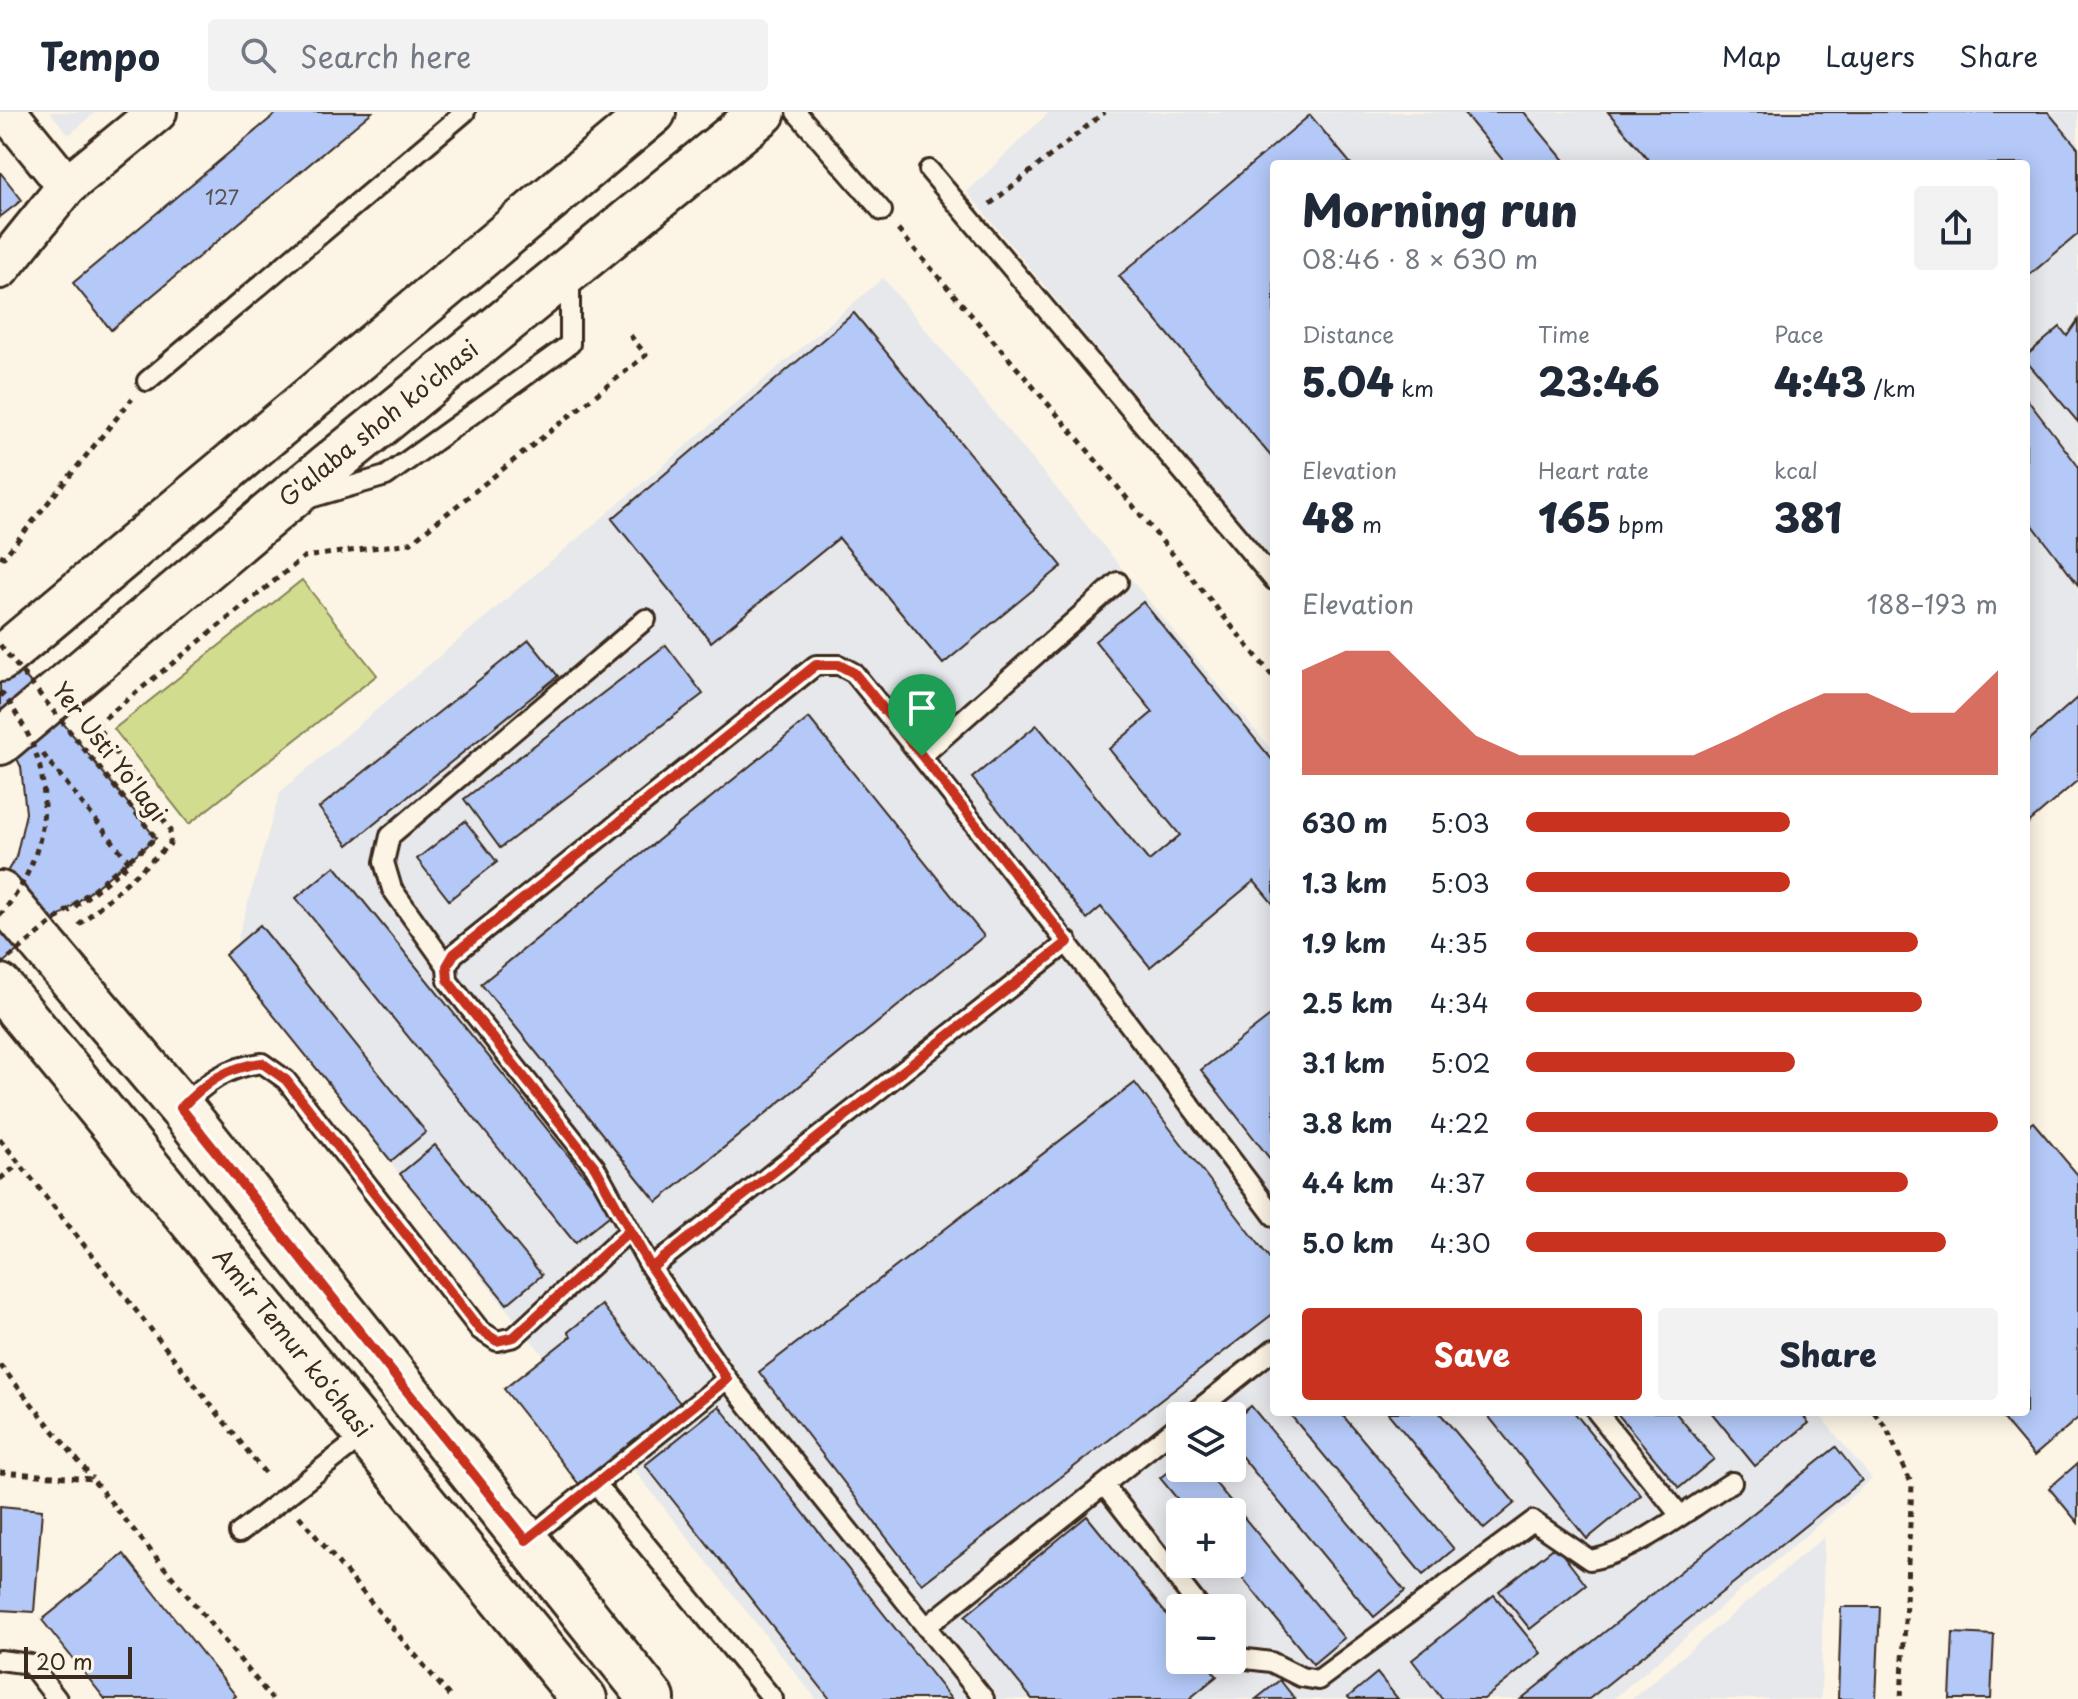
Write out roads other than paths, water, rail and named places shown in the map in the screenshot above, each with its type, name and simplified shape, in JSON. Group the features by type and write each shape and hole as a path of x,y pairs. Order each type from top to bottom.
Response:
{"main road":[{"path":"0,659 653,112"},
{"name":"G'alaba shoh ko'chasi","path":"16,742 277,508 763,112"},
{"path":"0,894 181,1108 652,1699"},
{"name":"Amir Temur ko‘chasi","path":"0,987 584,1699"}],"street":[{"path":"7,112 67,186"},
{"path":"0,269 67,186 157,112"}],"lane":[{"path":"147,381 465,112"},
{"path":"796,112 882,211"},
{"path":"929,170 1270,575"},
{"path":"277,508 386,476 570,344 570,267"},
{"path":"922,756 1118,582"},
{"path":"646,619 390,836 384,862 392,889 447,966 448,981 595,1167 651,1268 727,1379 984,1699"},
{"path":"447,966 454,954 816,665 839,665 854,673 922,756 1068,942 1270,1211"},
{"path":"651,1268 1068,942"},
{"path":"181,1108 205,1083 238,1066 262,1063 286,1080 480,1330 497,1341 514,1337 629,1231"},
{"path":"1208,1402 1270,1352"},
{"path":"526,1540 727,1379"},
{"path":"1600,1416 1679,1514"},
{"path":"239,1533 366,1434"},
{"path":"926,1627 1166,1435"},
{"path":"1246,1659 1271,1662 1301,1677 1318,1680 1533,1521 1590,1560 1623,1550 1732,1482"},
{"path":"596,1484 773,1699"},
{"path":"1104,1485 1189,1594"},
{"path":"0,1660 30,1664 57,1699"}]}
